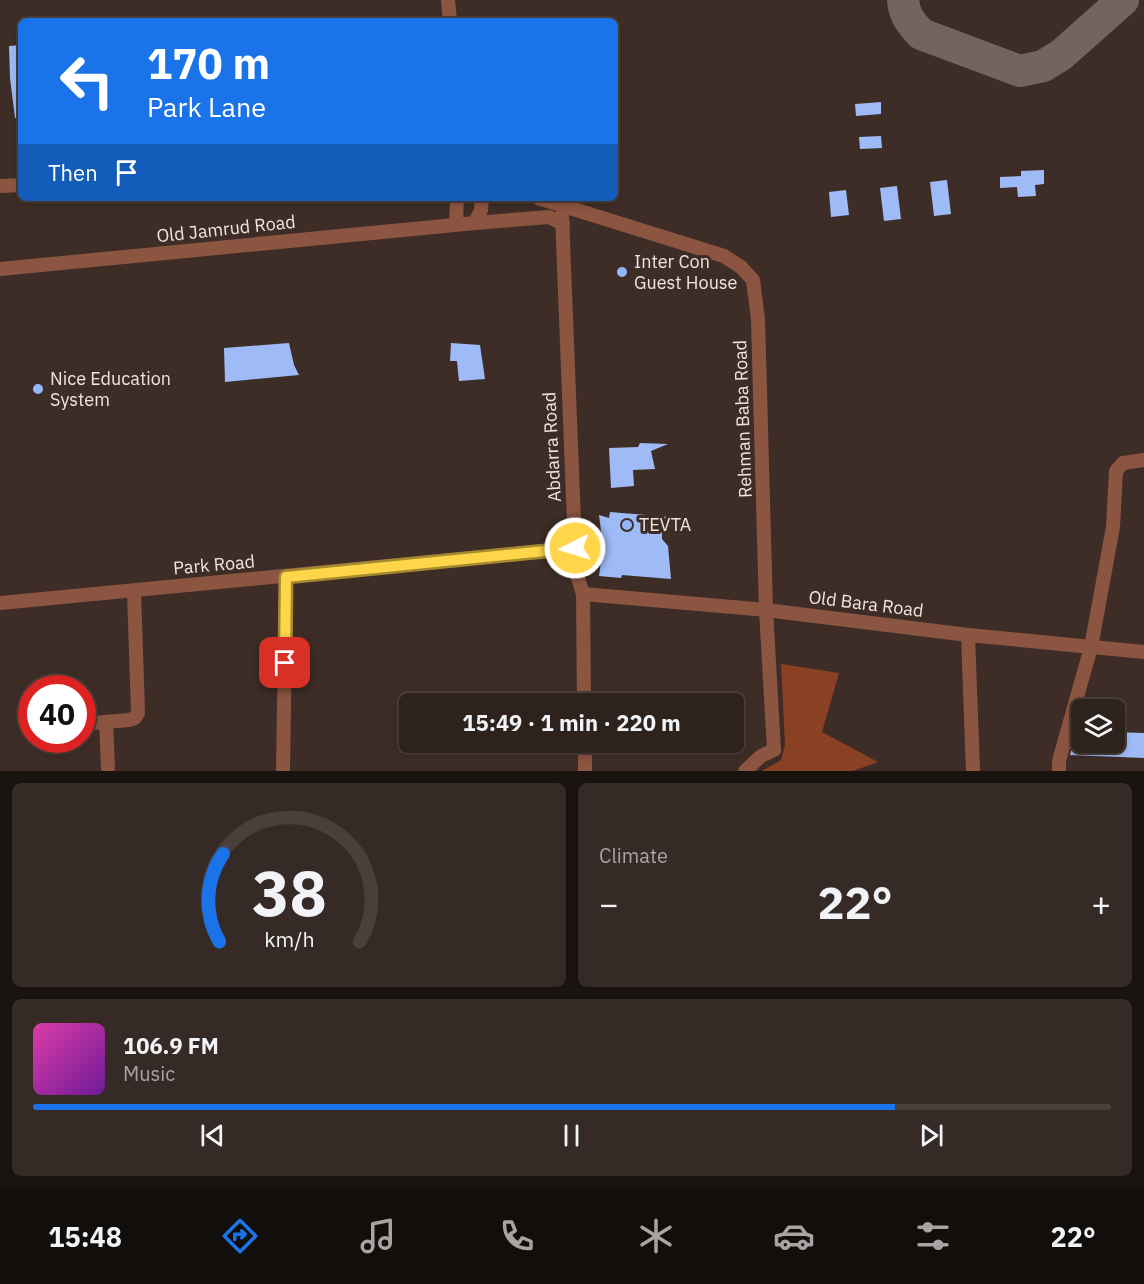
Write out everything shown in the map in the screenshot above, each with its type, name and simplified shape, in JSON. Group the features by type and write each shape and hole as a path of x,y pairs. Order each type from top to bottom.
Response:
{"street":[{"path":"448,0 450,18"},
{"path":"0,186 18,185"},
{"path":"456,224 459,201"},
{"path":"475,223 481,210 482,201"},
{"name":"Rehman Baba Road","path":"547,201 724,255 741,267 753,280 758,320 766,610 774,750 761,756 745,771"},
{"path":"560,205 563,224"},
{"name":"Old Jamrud Road","path":"0,269 456,224 549,217 563,224"},
{"name":"Abdarra Road","path":"563,224 575,548 578,578 583,594 584,693"},
{"path":"1059,771 1059,761 1091,647 1113,527 1116,471 1123,463 1144,460"},
{"name":"Park Road","path":"0,603 575,548"},
{"path":"284,771 286,577"},
{"path":"96,723 129,720 135,718 138,713 134,591"},
{"name":"Old Bara Road","path":"583,594 766,610 968,635 1144,652"},
{"path":"968,635 973,771"},
{"path":"106,722 108,768"},
{"path":"585,753 585,771"}],"shaded area":[{"path":"781,664 839,673 822,732 878,762 853,771 762,771 781,760 785,745"}],"building":[{"path":"18,45 18,118 15,118 10,78 9,46"},
{"path":"881,102 881,114 856,116 855,104"},
{"path":"881,136 882,148 860,149 859,137"},
{"path":"1044,170 1044,184 1035,185 1036,196 1018,197 1017,187 1000,188 1000,177 1021,176 1021,171"},
{"path":"947,180 951,214 934,216 930,182"},
{"path":"897,186 901,219 884,221 880,188"},
{"path":"846,190 849,215 831,217 829,192"},
{"path":"289,343 299,375 225,382 224,348"},
{"path":"451,343 480,345 485,379 459,381 457,361 450,361"},
{"path":"640,443 668,444 651,451 655,469 633,470 634,486 611,488 609,448 638,447"},
{"path":"610,512 670,517 671,526 662,526 662,539 668,546 671,579 622,575 621,578 599,576 603,547 599,515 609,518"},
{"path":"1125,732 1144,733 1144,758 1070,755 1071,752 1125,753"}],"taxiway":[{"path":"903,0 909,18 921,34 1020,71 1043,66 1061,55 1123,0"}],"place":[{"name":"Inter Con Guest House","path":"622,272"},
{"name":"Nice Education System","path":"38,389"},
{"name":"TEVTA","path":"627,525"}],"route":[{"path":"285,663 286,577 575,548"}]}
